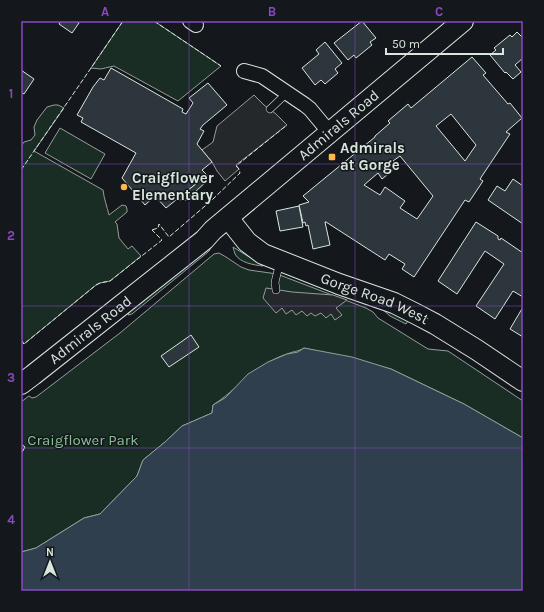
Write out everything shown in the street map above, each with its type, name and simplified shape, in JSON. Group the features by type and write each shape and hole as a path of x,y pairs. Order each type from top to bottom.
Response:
{"main road":[{"name":"Admirals Road","path":"21,384 204,240 220,224 463,21"},
{"name":"Admirals Road","path":"21,369 196,230 220,224"},
{"name":"Gorge Road West","path":"220,224 263,254 280,262 350,292 394,303 422,317 477,350 523,381"}],"street":[{"path":"244,71 262,76 305,105 330,133"}],"lane":[{"path":"270,109 287,93"},
{"path":"276,290 275,282 280,262"}],"green space":[{"path":"123,21 154,21 221,66 178,101 114,66 101,69 91,68"},
{"path":"54,105 64,108 34,151 103,190 109,215 122,205 126,206 127,212 115,222 117,224 119,238 128,249 132,246 141,256 110,281 96,285 24,344 21,342 21,146 24,142 31,140 35,135 34,127 37,120 47,107"},
{"path":"60,128 105,154 91,179 45,153"},
{"path":"233,247 263,266 240,260 235,254"},
{"path":"209,248 210,250 208,252 132,314 128,315 130,310"},
{"name":"Craigflower Park","path":"219,253 241,267 249,270 277,274 366,308 373,312 378,318 428,349 448,351 523,401 523,438 464,404 391,369 304,348 267,363 213,405 212,413 182,426 143,460 137,476 100,514 84,518 36,548 21,552 21,402 29,396 32,398 36,397 120,333 214,254"},
{"path":"381,308 409,319 406,324 390,316"}],"shaded area":[{"path":"254,95 287,125 236,165 239,169 225,181 202,150 213,142 217,126"},
{"path":"266,288 292,292 333,295 347,300 336,308 342,315 335,320 331,314 326,318 321,313 315,316 311,313 307,316 302,311 296,315 292,310 286,314 282,308 276,313 263,298"}],"water":[{"path":"304,348 352,357 391,369 464,404 523,438 523,591 21,591 21,552 36,548 84,518 100,514 137,476 143,460 182,426 212,413 213,405 225,398 248,374 268,362 287,354 298,352"}],"building":[{"path":"61,21 76,21 79,23 72,33 59,24"},
{"path":"362,21 376,38 370,42 372,45 356,58 354,55 348,60 334,43"},
{"path":"517,32 523,38 523,58 515,65 521,72 513,79 506,72 505,73 490,55 496,50 494,48 510,35 512,37"},
{"path":"325,42 342,63 335,69 338,73 325,84 321,80 315,85 302,68 319,54 316,50"},
{"path":"472,57 486,73 483,75 522,118 506,132 510,134 480,179 483,181 469,202 465,200 414,277 402,269 405,264 389,254 385,260 326,222 330,245 313,249 308,225 306,226 305,222 303,223 299,205 309,202 303,196 375,137 390,123 388,121 408,104 411,108","holes":["451,114 476,145 465,161 436,126","400,156 433,196 417,219 400,208 405,201 385,187 380,195 364,185 378,173 382,179 398,166 393,161"]},
{"path":"111,68 183,109 182,112 186,114 193,103 189,98 208,83 227,105 200,129 204,131 197,144 212,162 202,170 207,175 166,208 155,196 145,205 122,178 136,153 81,122 83,118 77,115 93,87 100,78 104,80"},
{"path":"21,70 34,79 24,94 21,92"},
{"path":"207,175 206,182 186,200 176,200"},
{"path":"513,179 523,186 523,224 488,200 497,186 505,191"},
{"path":"299,206 303,227 280,231 276,211"},
{"path":"476,222 498,236 498,239 500,240 501,238 523,253 523,297 513,291 495,319 476,306 504,264 485,251 457,294 438,281"},
{"path":"523,307 523,337 510,329"},
{"path":"191,335 199,347 169,367 161,356"},
{"path":"21,444 25,447 21,454"}],"fence":[{"path":"21,170 123,21"},
{"path":"154,21 221,66"},
{"path":"152,230 158,228 159,224 169,237 212,200 240,173 236,166 287,125"},
{"path":"21,342 22,341 24,344 96,285 110,281 162,240 152,230"}],"place":[{"name":"Admirals at Gorge","path":"332,157"},
{"name":"Craigflower Elementary","path":"124,187"}]}
